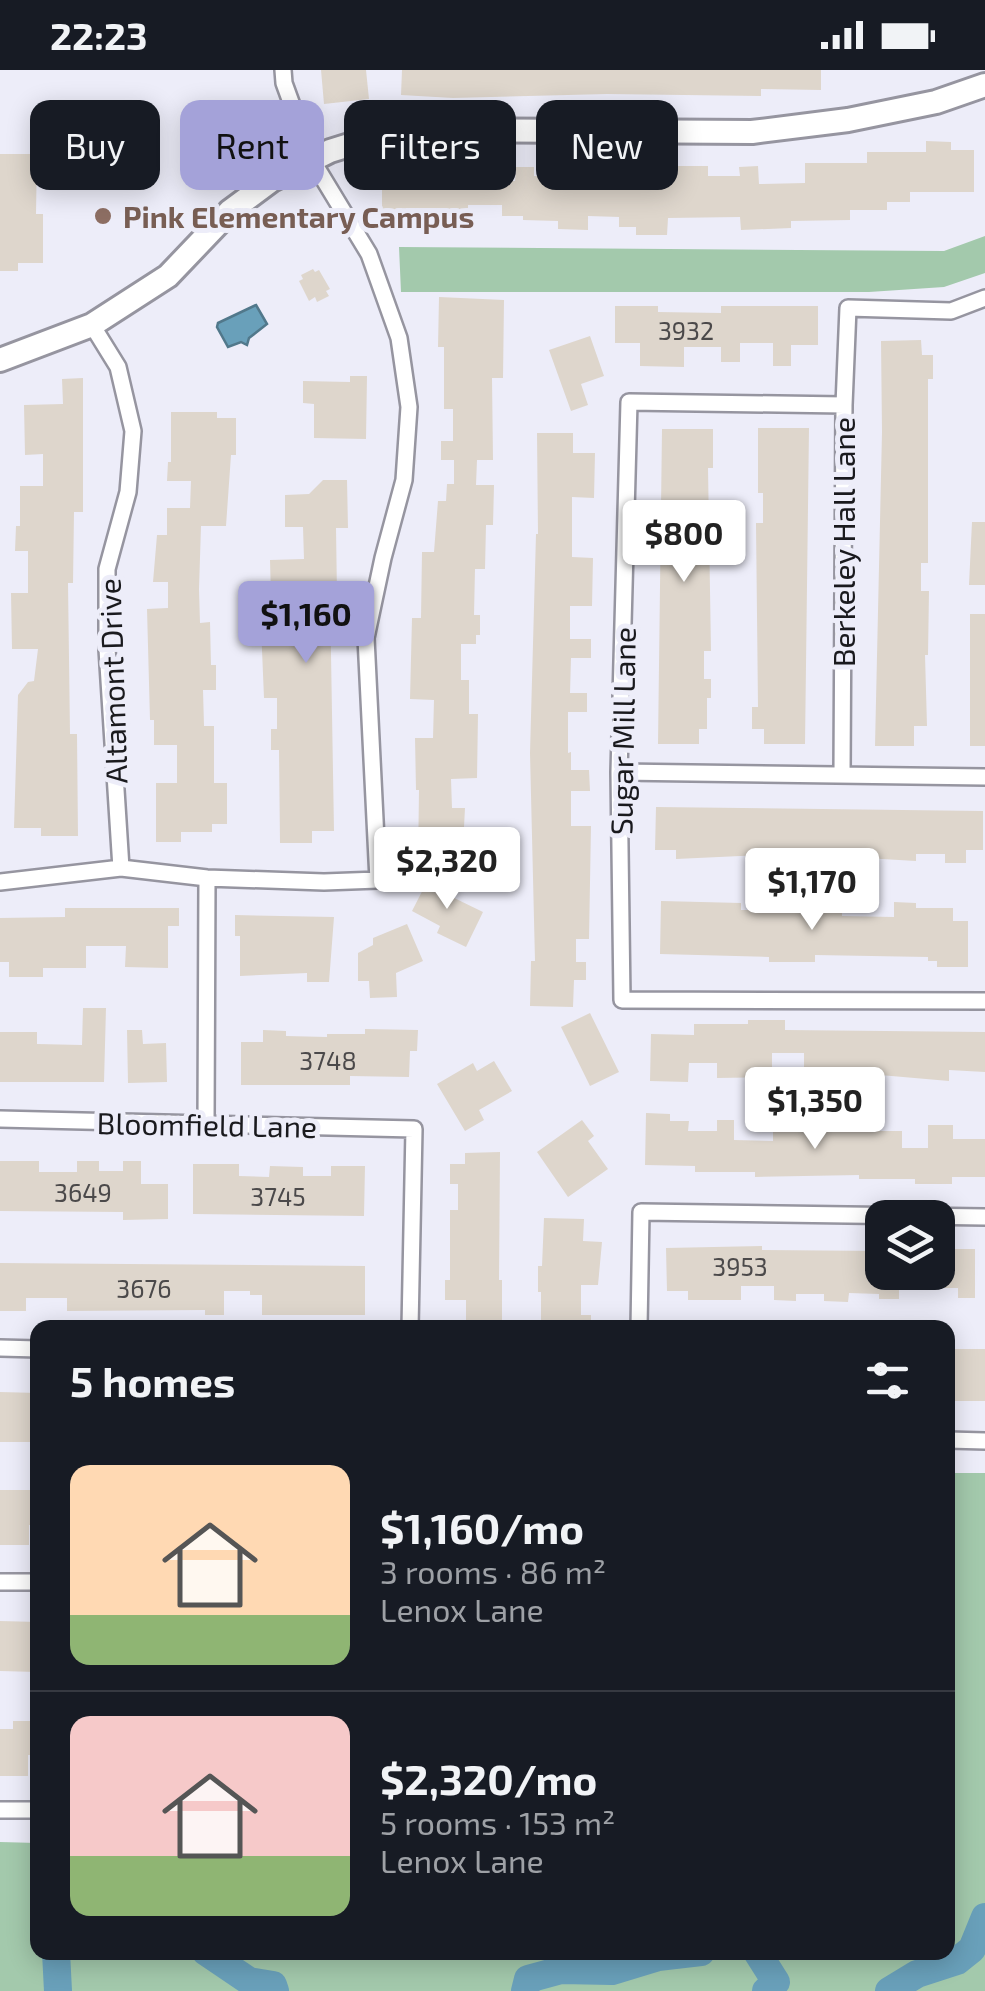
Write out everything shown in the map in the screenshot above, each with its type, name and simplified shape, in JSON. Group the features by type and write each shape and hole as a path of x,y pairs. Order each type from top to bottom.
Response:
{"street":[{"path":"283,70 290,100"},
{"path":"324,155 394,130 752,132 848,120 936,102 985,85"},
{"path":"0,882 121,868 208,878 378,880 366,638 404,480 409,407 398,338 369,254 324,180"},
{"path":"0,360 92,325 168,276 230,211 258,190"},
{"name":"Berkeley Hall Lane","path":"842,775 848,308 951,311 985,298"},
{"name":"Altamont Drive","path":"92,325 118,367 132,431 128,492 106,570 106,649 121,868"},
{"name":"Sugar Mill Lane","path":"844,405 629,402 619,772 622,1000 985,1000"},
{"path":"619,772 985,777"},
{"path":"206,1124 208,878"},
{"name":"Bloomfield Lane","path":"0,1119 414,1129 410,1320"},
{"path":"639,1320 640,1212 985,1217"},
{"path":"0,1348 30,1349"},
{"path":"955,1440 985,1442"},
{"path":"0,1582 30,1582"},
{"path":"0,1810 30,1810"}],"green space":[{"path":"985,236 985,273 944,287 869,292 401,292 399,247 944,251"},
{"path":"955,1473 985,1473 985,1991 0,1991 0,1842 30,1843 30,1960 955,1960"}],"water":[{"path":"256,305 267,324 249,338 247,345 241,342 228,347 218,323"}],"building":[{"path":"321,70 366,70 369,99 324,104"},
{"path":"402,70 821,70 821,90 761,89 761,96 453,98 401,95"},
{"path":"926,141 951,142 951,150 974,150 974,192 910,192 910,202 887,202 887,210 850,210 850,220 791,221 791,228 741,230 740,217 668,218 667,235 636,235 636,227 619,227 619,217 588,216 588,230 558,229 558,221 502,216 502,205 468,205 468,214 445,214 445,208 406,208 406,221 382,221 382,190 516,190 516,167 534,167 536,190 678,190 678,166 708,166 708,176 740,176 739,167 758,166 759,184 805,183 805,163 867,163 867,152 926,152"},
{"path":"0,154 30,154 30,190 36,190 36,214 43,214 43,263 18,263 18,271 0,271"},
{"path":"319,270 330,289 326,291 329,296 317,302 315,297 309,301 299,281 303,279 301,275"},
{"path":"439,297 504,300 503,378 492,378 493,460 477,460 476,485 494,485 493,525 486,525 485,569 475,569 474,615 480,615 480,635 476,635 476,644 461,644 461,680 469,680 469,714 478,714 477,778 451,779 452,808 465,808 464,827 479,827 479,839 487,839 487,864 418,862 415,738 433,738 434,700 410,699 412,618 421,618 422,552 434,552 438,501 446,501 447,484 454,484 454,460 441,460 441,441 453,441 453,409 444,409 444,347 438,347"},
{"path":"615,306 658,306 658,312 721,313 721,306 818,306 818,345 791,345 791,366 773,366 773,343 740,343 740,362 721,362 721,347 684,347 684,367 640,366 640,343 615,343"},
{"path":"590,336 604,376 581,384 588,405 571,411 549,350"},
{"path":"921,340 922,355 933,355 933,379 928,379 928,563 921,563 921,591 929,591 925,655 927,726 914,726 914,746 875,746 881,341"},
{"path":"350,376 367,376 366,439 314,438 314,404 303,403 303,381 350,382"},
{"path":"83,378 83,512 74,512 73,583 68,583 70,734 77,734 78,836 41,836 41,828 14,828 18,695 28,682 34,681 38,649 12,649 11,593 28,593 28,551 15,551 16,526 20,526 20,486 43,486 43,454 25,455 24,405 63,404 62,379"},
{"path":"171,412 217,412 217,418 236,418 236,455 231,455 226,526 201,526 199,589 200,623 210,622 211,665 216,665 216,690 203,690 204,726 214,726 214,783 227,783 227,824 212,824 212,832 181,832 181,842 156,842 156,783 177,783 177,745 154,745 147,609 168,608 168,582 153,582 157,535 167,535 167,508 190,508 191,481 167,481"},
{"path":"758,428 809,428 805,744 764,744 764,729 752,729 752,707 758,707 756,523 763,523 763,493 758,493"},
{"path":"662,429 713,429 713,468 708,468 711,651 704,651 704,679 711,679 711,698 707,698 707,729 699,729 699,744 658,744"},
{"path":"537,433 573,433 573,453 595,453 594,498 572,497 572,557 593,558 592,606 570,606 570,639 591,639 591,658 571,658 570,693 587,693 587,712 568,712 571,770 589,770 590,791 571,791 571,826 591,826 589,939 576,939 576,962 586,962 586,980 574,980 573,1007 530,1006 531,961 535,961 530,753 538,534"},
{"path":"323,480 347,480 348,528 336,528 337,595 330,595 334,831 312,831 312,843 280,843 279,750 271,750 271,729 277,729 277,698 264,698 261,626 312,623 312,595 271,596 270,560 304,559 303,527 285,527 285,495 309,494"},
{"path":"972,522 985,522 985,585 969,585"},
{"path":"970,614 985,614 985,746 970,746"},
{"path":"656,807 983,811 983,850 966,850 966,863 945,863 945,854 916,854 916,861 865,858 865,850 854,849 828,849 828,860 808,860 808,851 778,851 778,860 762,860 762,855 676,859 676,850 655,850"},
{"path":"430,876 452,887 448,895 483,912 466,947 437,933 440,926 412,911"},
{"path":"661,901 741,903 741,910 842,904 842,916 894,917 894,902 916,903 916,908 953,908 953,921 968,921 968,967 937,967 937,961 928,961 928,957 815,955 815,962 769,962 769,957 660,954"},
{"path":"65,908 179,908 179,926 168,926 168,968 125,967 126,946 86,946 86,968 43,968 43,977 9,977 9,962 0,962 0,918 65,917"},
{"path":"235,915 334,917 329,982 307,982 307,973 240,976 240,936 235,936"},
{"path":"407,924 423,961 396,973 397,997 370,998 369,981 358,981 358,953 373,945 373,938"},
{"path":"83,1008 106,1008 104,1082 0,1082 0,1032 37,1032 37,1044 82,1045"},
{"path":"590,1013 619,1072 590,1086 561,1027"},
{"path":"748,1020 785,1020 785,1030 985,1032 985,1072 949,1070 949,1081 880,1075 879,1082 824,1081 824,1074 804,1074 804,1053 772,1053 772,1077 717,1078 717,1063 689,1063 688,1082 650,1081 651,1034 694,1035 694,1024 748,1024"},
{"path":"365,1029 418,1030 417,1051 410,1051 409,1077 350,1076 350,1085 241,1085 241,1042 263,1042 263,1030 286,1031 286,1036 327,1037 365,1034"},
{"path":"127,1030 142,1030 143,1044 166,1043 167,1082 128,1083"},
{"path":"494,1061 512,1091 479,1110 484,1120 465,1131 437,1084 473,1063 477,1071"},
{"path":"646,1113 670,1114 670,1121 689,1121 688,1131 717,1131 717,1120 734,1120 734,1140 773,1141 773,1126 810,1124 847,1124 847,1131 902,1131 902,1148 928,1148 928,1125 953,1125 953,1139 985,1139 985,1177 952,1177 952,1184 915,1184 915,1179 859,1179 859,1175 755,1177 755,1172 695,1172 695,1166 645,1165"},
{"path":"582,1120 594,1136 588,1141 608,1169 568,1197 537,1152"},
{"path":"500,1152 502,1320 466,1320 466,1300 445,1300 445,1280 450,1280 450,1210 458,1210 458,1184 450,1184 450,1164 465,1164 465,1153"},
{"path":"0,1161 39,1161 39,1172 77,1172 77,1161 99,1161 99,1171 123,1171 123,1161 141,1161 141,1184 168,1184 168,1219 123,1220 123,1212 0,1211"},
{"path":"193,1164 239,1164 239,1176 269,1177 270,1166 303,1167 303,1176 331,1176 331,1166 365,1166 364,1216 193,1214"},
{"path":"544,1218 584,1219 583,1241 602,1242 598,1285 581,1285 581,1315 591,1315 591,1320 541,1320 538,1266 542,1266"},
{"path":"762,1246 762,1250 865,1251 865,1290 899,1290 899,1299 849,1293 848,1302 824,1301 824,1294 796,1294 796,1301 774,1300 774,1286 741,1286 741,1300 688,1300 688,1291 667,1291 666,1248"},
{"path":"955,1249 975,1249 975,1298 958,1298"},
{"path":"0,1263 365,1266 365,1315 262,1315 262,1295 250,1295 250,1291 224,1291 224,1315 205,1315 205,1310 67,1311 67,1298 26,1298 26,1311 0,1311"},
{"path":"955,1349 985,1349 985,1401 955,1401"},
{"path":"0,1392 30,1393 30,1442 0,1442"},
{"path":"0,1490 30,1490 29,1545 0,1545"},
{"path":"0,1621 30,1622 30,1672 0,1671"},
{"path":"13,1721 30,1721 28,1776 0,1776 0,1729 13,1729"}],"waterway":[{"path":"889,1991 917,1974 957,1961 972,1949 985,1917"},
{"path":"56,1960 58,1991"},
{"path":"218,1960 249,1981 273,1985 275,1991"},
{"path":"525,1991 528,1979 561,1970 612,1971 648,1960"},
{"path":"762,1960 776,1982 766,1991"}],"place":[{"name":"Pink Elementary Campus","path":"103,216"}]}
